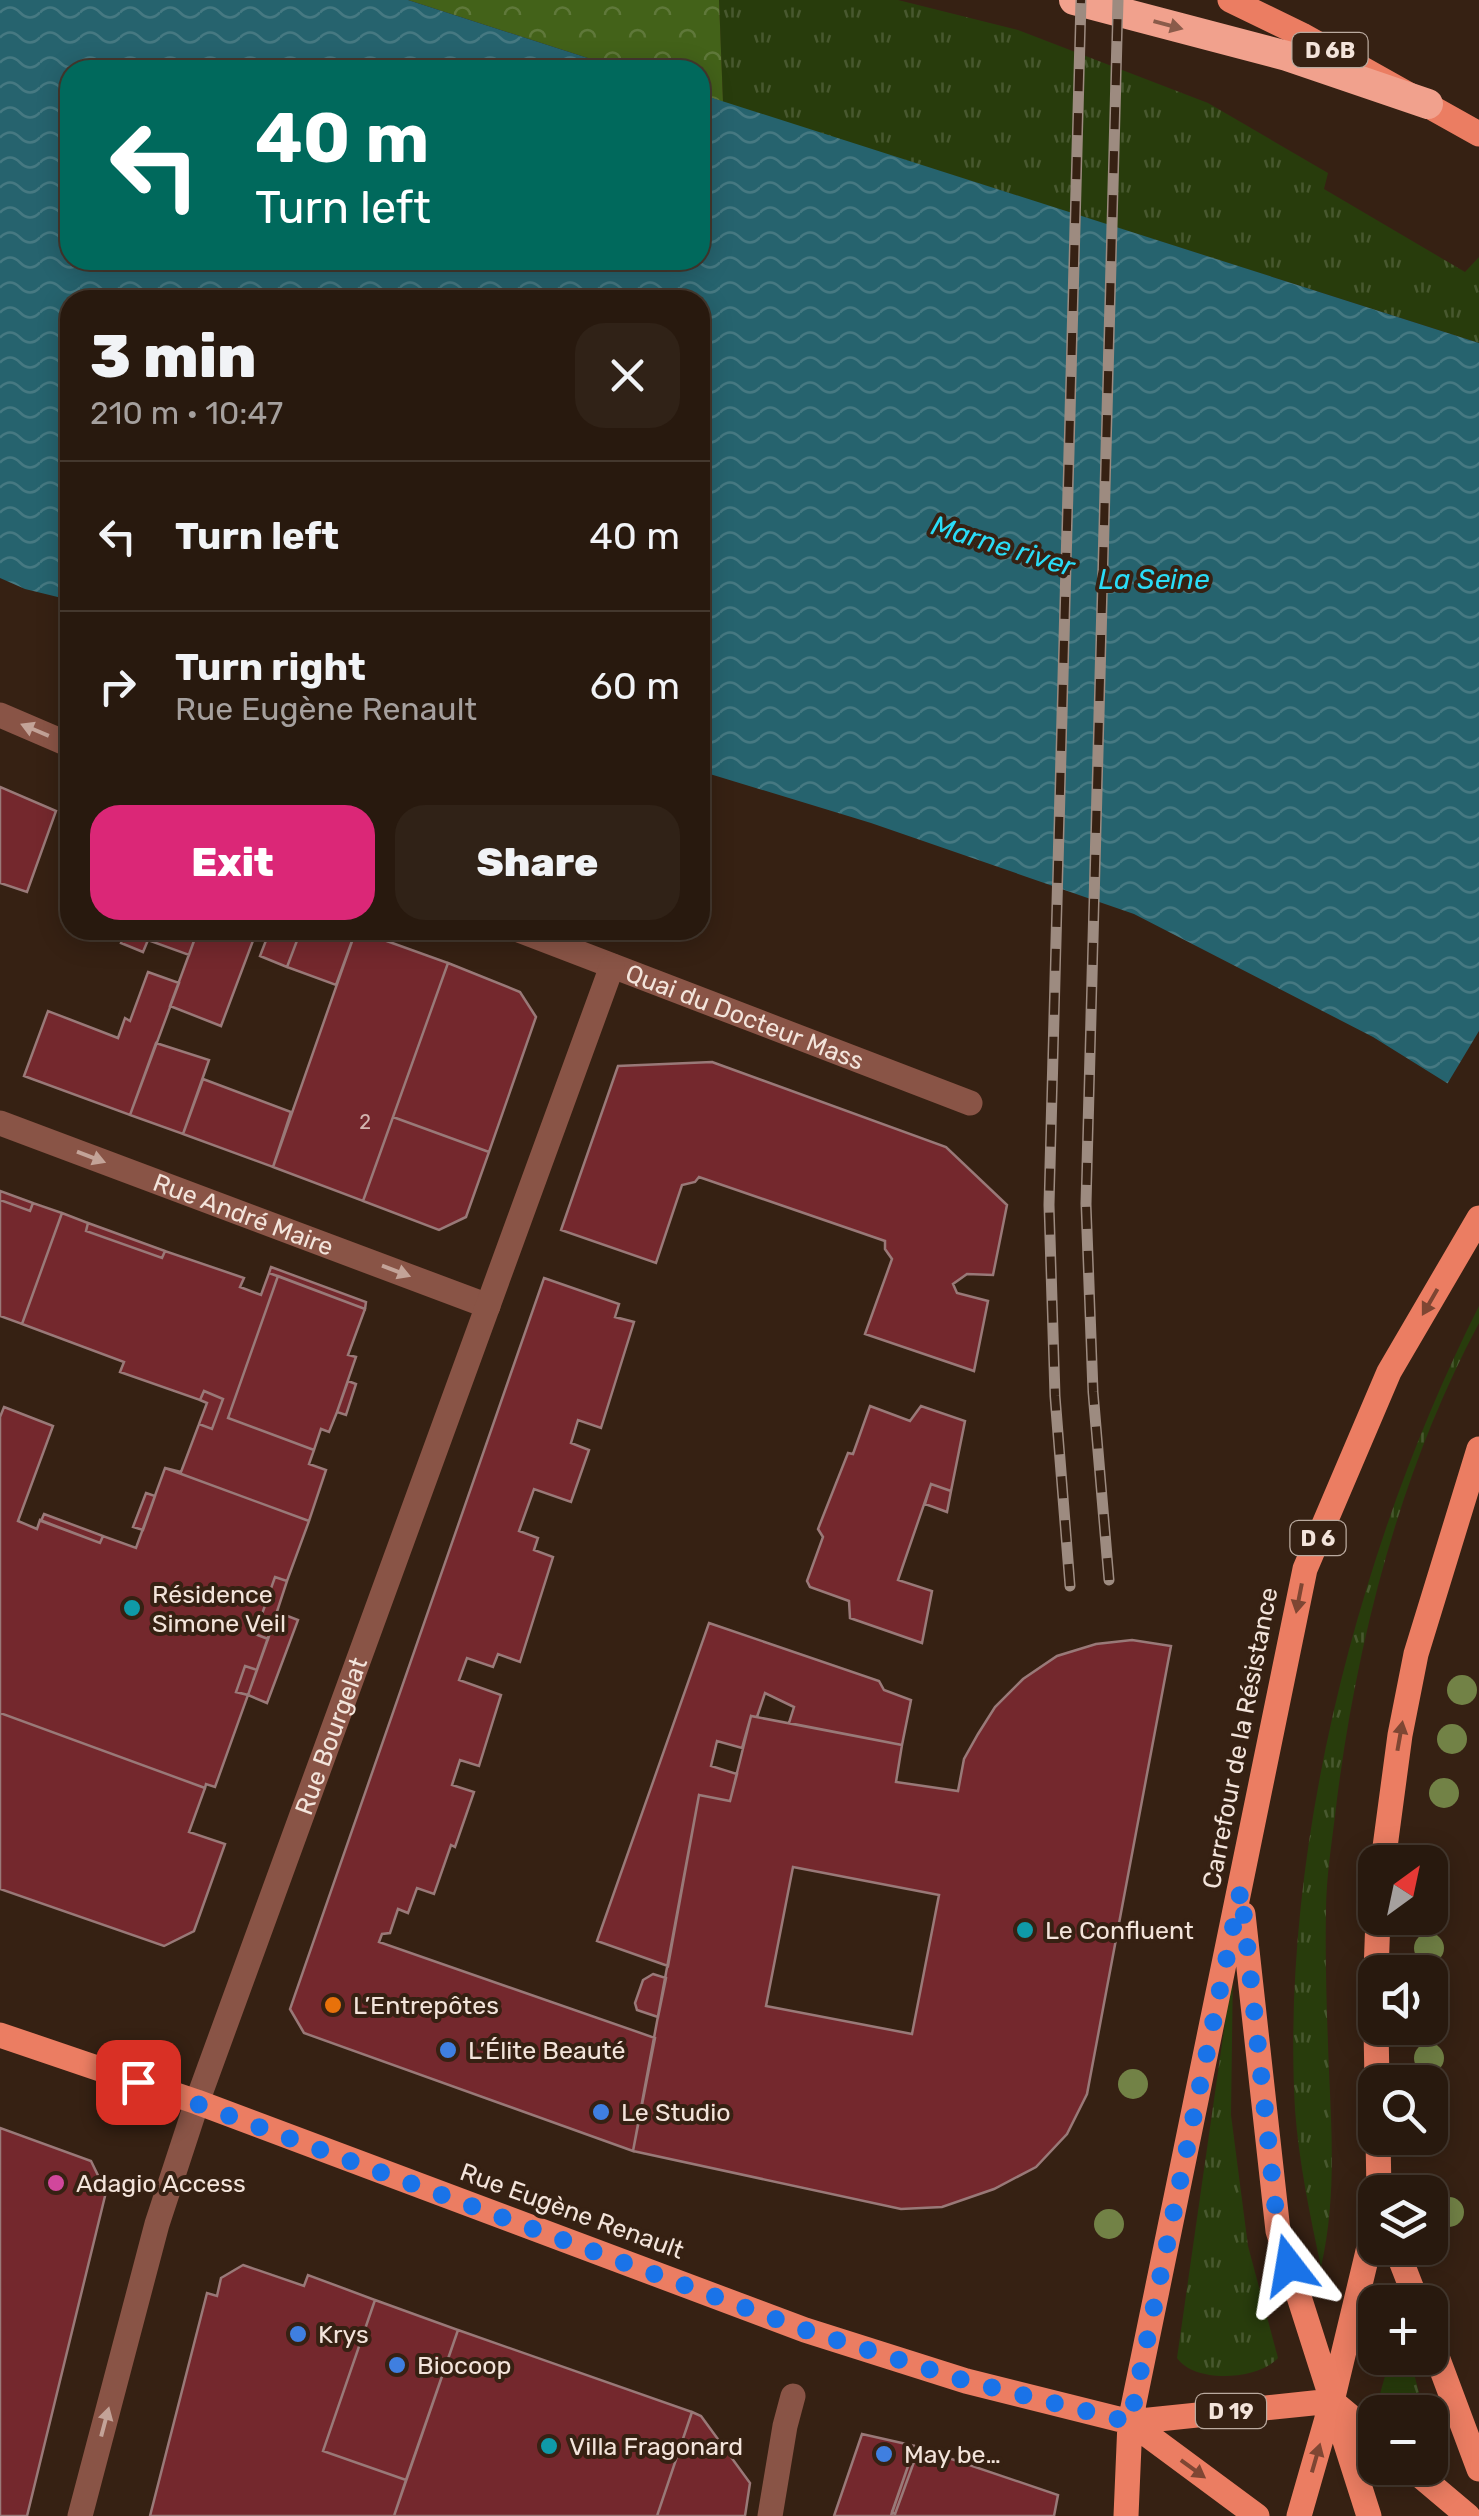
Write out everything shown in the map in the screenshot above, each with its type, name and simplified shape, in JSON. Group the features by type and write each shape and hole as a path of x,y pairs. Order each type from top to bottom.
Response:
{"highway":[{"path":"1074,0 1287,56 1428,104"}],"main road":[{"name":"D 6B","path":"1230,0 1479,134"},
{"name":"Carrefour de la Résistance","path":"1130,2422 1305,1569 1389,1372 1479,1218"},
{"path":"1385,1845 1416,1654 1479,1450"},
{"path":"1241,1889 1278,2231 1368,2516"},
{"name":"Rue Eugène Renault","path":"0,2035 196,2102 805,2330 966,2381 1130,2422"},
{"path":"1299,2516 1365,2265"},
{"path":"1444,2375 1479,2470"},
{"path":"1332,2401 1358,2423"},
{"name":"D 19","path":"1130,2422 1332,2401"},
{"name":"D 19","path":"1130,2422 1257,2516"},
{"name":"D 6","path":"1126,2516 1130,2422"},
{"path":"1431,2485 1468,2516"}],"street":[{"path":"0,715 60,741"},
{"name":"Quai du Docteur Mass","path":"545,940 970,1104"},
{"name":"Rue Bourgelat","path":"80,2516 157,2224 196,2102 612,966"},
{"name":"Rue André Maire","path":"0,1123 488,1306"},
{"path":"770,2516 793,2396"}],"green space":[{"path":"408,0 719,0 723,102 710,97 710,60 594,60"},
{"path":"719,0 898,0 1018,30 1208,103 1328,173 1324,189 1465,272 1479,257 1479,343 723,102"},
{"path":"1479,1306 1479,1323 1451,1379 1405,1495 1371,1615 1346,1738 1326,1898 1332,2169 1321,2267 1305,2189 1295,2110 1294,2009 1301,1906 1316,1801 1337,1697 1398,1493"},
{"path":"1233,1967 1231,2115 1248,2246 1278,2358 1256,2371 1227,2376 1198,2372 1177,2358"},
{"path":"1385,2375 1414,2375 1420,2395 1380,2395"}],"water":[{"name":"La Seine","path":"0,0 408,0 594,60 60,60 60,270 710,270 710,97 1479,343 1479,1103 1373,1037 1134,914 871,823 710,774 710,290 60,290 60,598 0,578"}],"pier":[{"path":"1479,1031 1479,1108 1446,1086"}],"building":[{"path":"0,787 56,811 27,892 0,883"},
{"path":"122,940 148,940 143,952 121,943"},
{"path":"148,940 194,940 189,955"},
{"path":"194,940 253,940 221,1026 170,1006"},
{"path":"266,940 297,940 287,967 260,956"},
{"path":"297,940 352,940 336,985 287,967"},
{"path":"352,940 384,940 448,963 363,1201 273,1167"},
{"path":"448,963 520,992 536,1017 489,1152 393,1117"},
{"path":"148,972 179,983 130,1115 24,1076 48,1011 118,1038 125,1018 130,1021"},
{"path":"156,1043 209,1060 183,1134 130,1115"},
{"path":"712,1062 946,1147 1007,1205 993,1275 967,1274 953,1284 957,1293 988,1301 974,1371 865,1334 892,1259 885,1241 699,1177 682,1185 656,1263 561,1230 618,1066"},
{"path":"203,1079 291,1112 273,1167 183,1134"},
{"path":"393,1117 489,1152 466,1217 439,1230 363,1201"},
{"path":"0,1191 33,1203 30,1211 0,1200"},
{"path":"0,1200 30,1211 33,1203 62,1213 22,1324 0,1316"},
{"path":"62,1213 88,1223 86,1231 162,1258 165,1251 244,1278 240,1287 261,1295 269,1273 278,1276 228,1418 314,1450 309,1464 326,1470 309,1521 165,1468 181,1472 199,1424 212,1429 223,1399 204,1391 200,1400 120,1372 124,1362 22,1324"},
{"path":"88,1223 165,1251 162,1258 86,1231"},
{"path":"271,1267 366,1302 365,1309 269,1273"},
{"path":"278,1276 365,1309 348,1355 356,1357 337,1412 329,1432 321,1429 314,1450 228,1418"},
{"path":"544,1278 619,1304 615,1317 634,1322 601,1428 578,1420 571,1443 589,1450 571,1502 534,1489 519,1531 538,1538 534,1550 553,1557 520,1662 498,1654 493,1667 467,1658 459,1680 501,1695 479,1766 460,1760 452,1785 474,1792 455,1847 451,1845 434,1894 417,1888 408,1913 398,1909 390,1933 382,1934 379,1942 655,2038 633,2151 304,2033 290,2009"},
{"path":"348,1381 356,1384 346,1415 337,1412"},
{"path":"204,1391 223,1399 212,1429 199,1424 207,1403 200,1400"},
{"path":"870,1406 910,1421 921,1406 965,1421 951,1491 931,1484 898,1580 932,1591 922,1643 850,1618 849,1601 810,1587 807,1581 823,1537 818,1529 848,1453 853,1454"},
{"name":"Résidence Simone Veil","path":"4,1407 53,1426 18,1521 37,1529 40,1520 100,1543 103,1536 136,1548 165,1468 309,1521 287,1581 275,1577 255,1634 268,1639 257,1670 245,1666 236,1692 248,1695 215,1787 206,1784 205,1788 0,1713 0,1417"},
{"path":"931,1484 951,1491 947,1512 925,1504"},
{"path":"146,1493 155,1496 143,1530 133,1527"},
{"path":"44,1514 103,1536 100,1543 41,1521"},
{"path":"275,1577 287,1581 268,1639 255,1634"},
{"path":"277,1612 298,1620 267,1703 248,1695"},
{"path":"709,1623 879,1681 884,1690 911,1700 902,1745 789,1723 794,1707 765,1693 757,1717 751,1716 742,1748 717,1741 711,1766 737,1774 730,1801 699,1795 668,1966 597,1941"},
{"name":"Le Confluent","path":"1132,1640 1171,1646 1087,2094 1067,2134 1036,2167 994,2189 942,2207 901,2209 633,2151 699,1795 730,1801 751,1716 902,1745 896,1782 958,1791 964,1759 995,1707 1023,1679 1057,1656 1096,1644","holes":["793,1867 939,1895 912,2034 766,2006"]},
{"path":"245,1666 257,1670 248,1695 236,1692"},
{"path":"0,1713 205,1788 189,1832 225,1844 194,1931 164,1946 0,1889"},
{"path":"653,1974 666,1978 658,2017 637,2010 635,2003 643,1980"},
{"path":"0,2128 91,2161 106,2192 27,2516 0,2516"},
{"path":"243,2265 304,2286 308,2275 375,2300 323,2451 406,2480 394,2516 150,2516 207,2293 217,2296 221,2278"},
{"path":"375,2300 458,2330 406,2480 323,2451"},
{"name":"Villa Fragonard","path":"458,2330 692,2412 657,2516 394,2516"},
{"path":"692,2412 701,2416 750,2483 745,2516 657,2516"},
{"path":"862,2434 915,2446 891,2516 834,2516"},
{"path":"915,2446 919,2448 895,2514 892,2512"},
{"path":"919,2448 1058,2495 1054,2516 891,2516"}],"railway":[{"path":"1070,1586 1055,1396 1049,1205 1081,0"},
{"path":"1109,1580 1093,1392 1086,1204 1118,0"}],"place":[{"name":"Résidence Simone Veil","path":"132,1608"},
{"name":"Le Confluent","path":"1025,1930"},
{"name":"L’Entrepôtes","path":"333,2005"},
{"name":"L’Élite Beauté","path":"448,2050"},
{"name":"Le Studio","path":"601,2112"},
{"name":"Adagio Access","path":"56,2183"},
{"name":"Krys","path":"298,2334"},
{"name":"Biocoop","path":"397,2365"},
{"name":"Villa Fragonard","path":"549,2446"},
{"name":"May be…","path":"884,2454"}],"route":[{"path":"138,2082 805,2330 966,2381 1130,2422 1241,1889 1278,2231 1289,2265"}],"water label":[{"name":"Marne river","path":"1003,546"}]}
